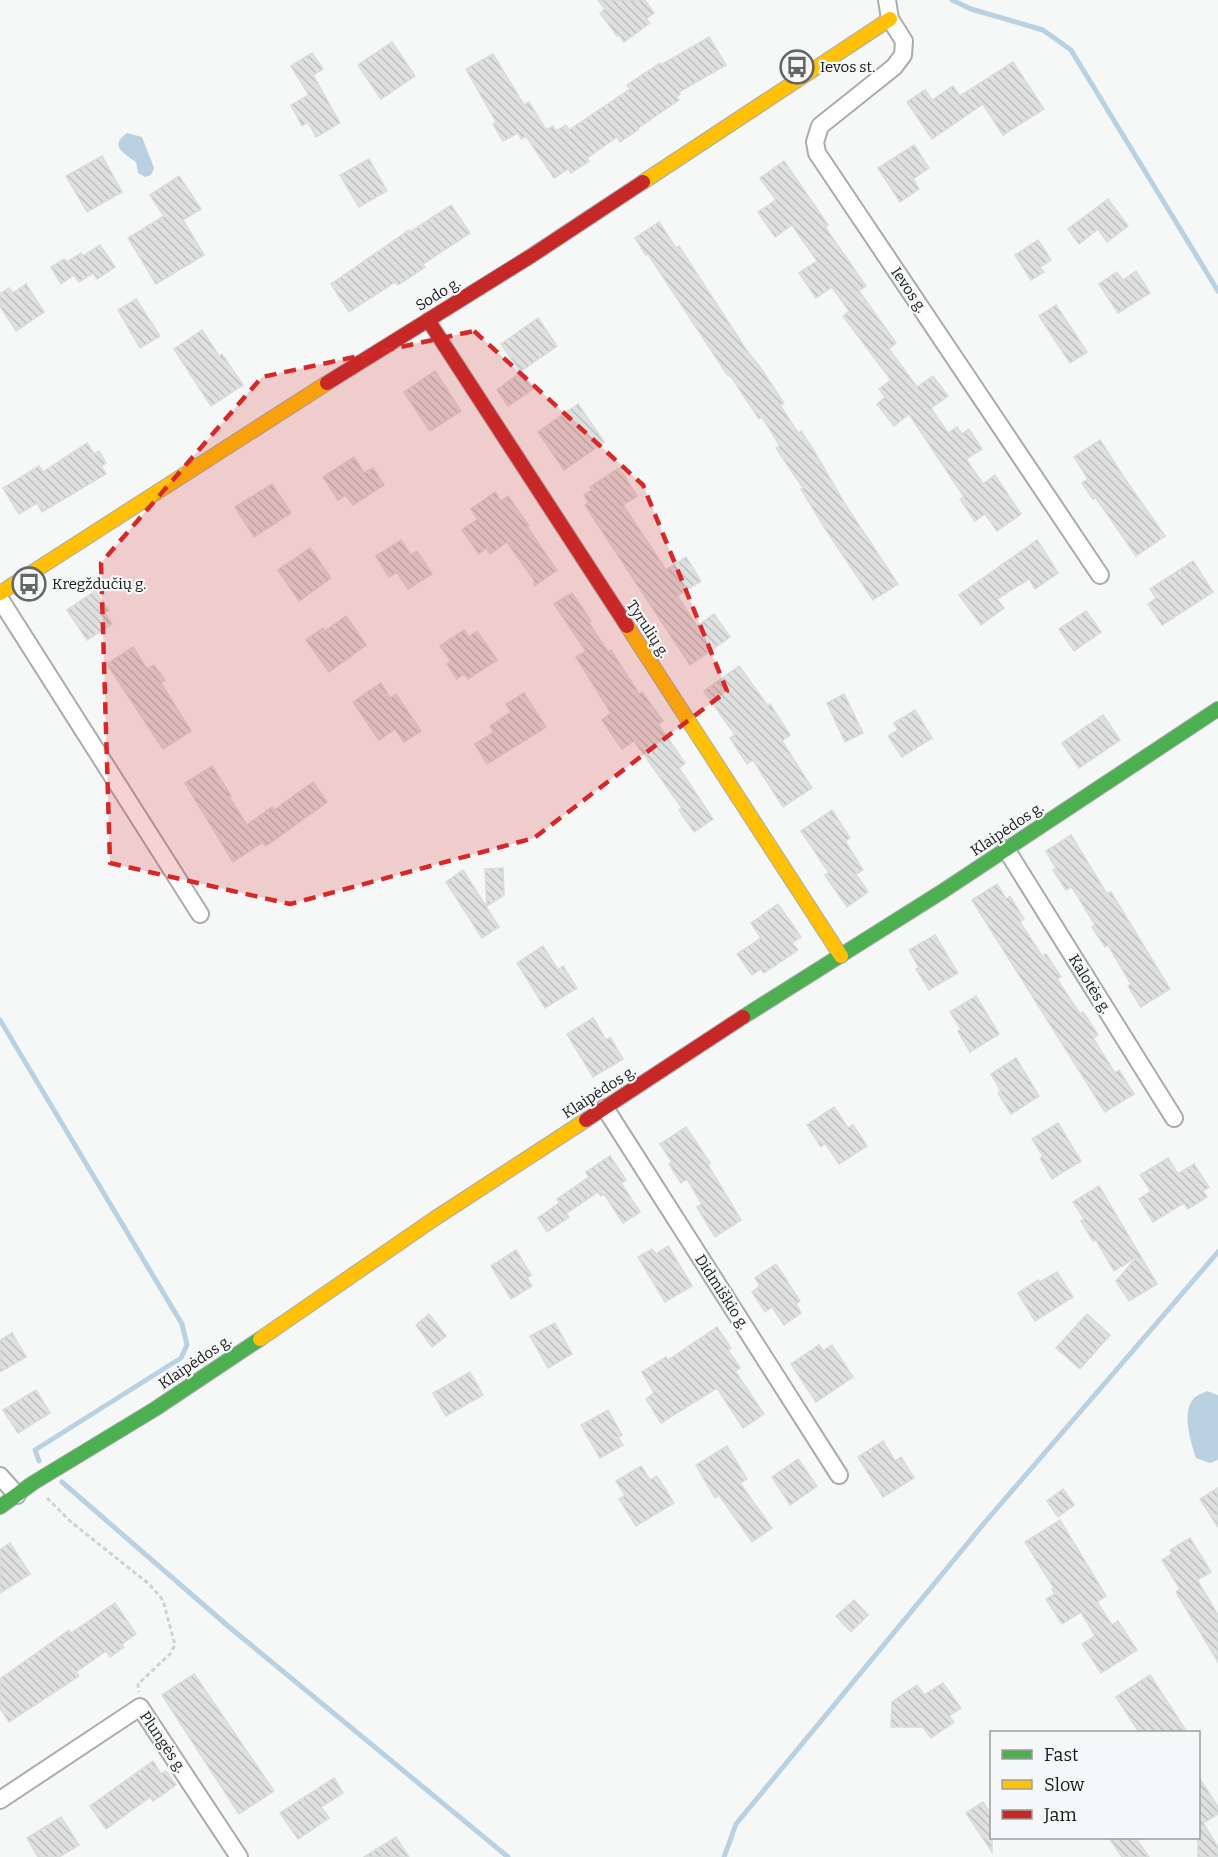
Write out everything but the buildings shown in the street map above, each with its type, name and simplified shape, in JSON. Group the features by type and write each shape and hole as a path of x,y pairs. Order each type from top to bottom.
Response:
{"street":[{"name":"Ievos g.","path":"887,0 890,19 904,41 903,55 880,80 820,126 815,141 817,153 1100,575"},
{"name":"Sodo g.","path":"0,593 658,173 890,19"},
{"name":"Tyrulių g.","path":"428,320 841,956"},
{"path":"0,599 200,914"},
{"name":"Klaipėdos g.","path":"0,1507 33,1483 190,1386 407,1237 1218,709"},
{"name":"Kalotės g.","path":"1006,849 1174,1118"},
{"name":"Didmiškio g.","path":"605,1108 838,1475"},
{"path":"0,1476 17,1495"},
{"name":"Plungės g.","path":"0,1800 140,1707 239,1857"}],"path":[{"path":"33,1483 71,1522 149,1584 163,1600 175,1645 170,1654 138,1684 140,1707"}],"highlighted area":[{"path":"474,331 643,485 727,691 534,838 290,904 110,863 101,563 262,377"}],"water":[{"path":"127,133 142,137 154,168 151,175 145,177 138,173 136,162 120,149 119,142"},
{"path":"1207,1391 1218,1395 1218,1460 1210,1463 1196,1458 1188,1419 1190,1404 1194,1398"}],"waterway":[{"path":"952,0 971,9 1043,30 1071,50 1218,291"},
{"path":"0,1020 182,1324 187,1345 181,1358 35,1450 39,1461"},
{"path":"724,1857 736,1824 986,1521 1218,1252"},
{"path":"62,1482 228,1626 508,1857"}],"traffic: fast":[{"path":"743,1017 943,891 1218,709"},
{"path":"0,1507 33,1483 155,1409 260,1339"}],"traffic: slow":[{"path":"643,182 890,19"},
{"path":"0,593 327,383"},
{"path":"627,626 841,956"},
{"path":"260,1339 434,1219 586,1120"}],"traffic: jam":[{"path":"327,383 531,256 643,182"},
{"path":"428,320 627,626"},
{"path":"586,1120 743,1017"}],"place":[{"name":"Ievos st.","path":"797,67"},
{"name":"Kregždučių g.","path":"29,584"}]}
